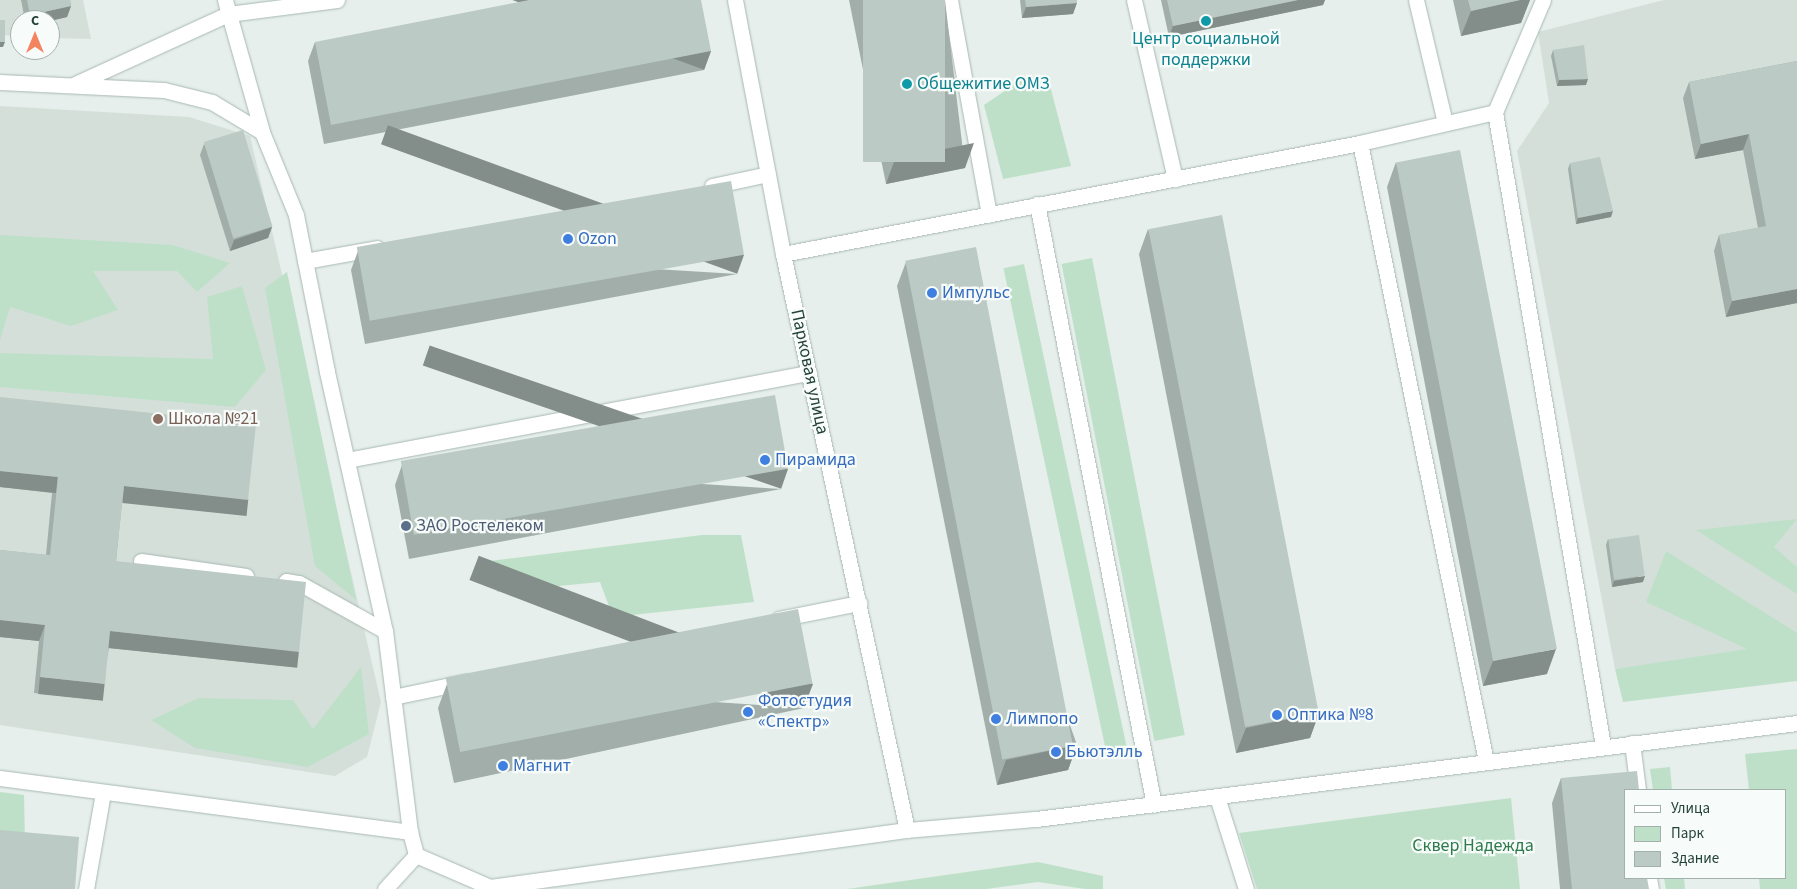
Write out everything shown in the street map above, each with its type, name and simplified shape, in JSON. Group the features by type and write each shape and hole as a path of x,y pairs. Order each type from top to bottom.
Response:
{"street":[{"path":"75,84 227,7 337,0"},
{"name":"Парковая улица","path":"735,0 783,254 908,830"},
{"path":"950,0 990,214"},
{"path":"1134,0 1175,179"},
{"path":"1416,0 1445,123"},
{"path":"1543,0 1495,112 1603,746"},
{"path":"227,7 262,132 296,215 347,460 385,630 410,832 416,855"},
{"path":"0,82 75,84 164,90 212,102 262,132"},
{"path":"783,254 1360,143 1495,112"},
{"path":"1360,143 1486,761"},
{"path":"697,188 768,174"},
{"path":"1037,204 1154,805"},
{"path":"305,261 393,245"},
{"path":"347,460 809,373"},
{"path":"141,561 299,583 385,630"},
{"path":"768,622 859,603"},
{"path":"393,697 479,680"},
{"path":"416,855 490,887 908,830 1036,819 1154,805 1603,746 1797,723"},
{"path":"1632,743 1638,789"},
{"path":"0,778 410,832"},
{"path":"86,889 104,793"},
{"path":"1217,797 1246,889"},
{"path":"385,889 416,855"}],"shaded area":[{"path":"0,0 83,0 91,39 60,38 60,10 10,10 10,36 0,35"},
{"path":"1664,0 1797,0 1797,650 1615,669 1517,151 1549,103 1538,32"},
{"name":"Школа №21","path":"0,106 189,117 250,136 381,702 367,757 335,776 0,725"}],"green space":[{"path":"1024,78 1048,78 1071,166 1003,179 984,105"},
{"path":"0,235 173,245 230,263 197,292 177,271 93,271 118,310 71,326 10,307 0,340"},
{"path":"1092,258 1185,735 1154,741 1062,264"},
{"path":"1024,264 1128,754 1108,758 1003,268"},
{"path":"287,272 356,600 315,566 265,288"},
{"path":"242,286 266,370 235,407 0,387 0,353 213,359 207,297"},
{"path":"1797,519 1774,547 1797,567 1797,594 1696,530"},
{"path":"702,535 741,535 754,602 613,617 600,582 497,592 489,561"},
{"path":"1666,551 1797,633 1797,681 1623,702 1615,669 1747,649 1646,602"},
{"path":"361,667 369,734 308,767 195,748 151,720 199,698 293,700 313,729"},
{"path":"1797,749 1797,889 1760,889 1759,879 1787,879 1787,789 1749,789 1745,754"},
{"path":"1670,767 1672,789 1653,789 1650,769"},
{"path":"0,792 24,795 25,847 0,844"},
{"name":"Сквер Надежда","path":"1511,798 1520,889 1257,889 1239,833"},
{"path":"1038,862 1103,876 1103,889 1085,889 1038,882 986,889 847,889"},
{"path":"1664,879 1684,879 1685,889 1666,889"}],"building":[{"path":"27,0 70,0 71,6 53,10 29,10"},
{"path":"529,0 701,0 711,51 331,125 315,42"},
{"name":"Общежитие ОМЗ","path":"863,0 945,0 945,162 863,162"},
{"path":"1025,0 1077,0 1077,3 1026,7"},
{"path":"1167,0 1298,0 1173,26"},
{"path":"1468,0 1520,0 1471,11"},
{"path":"0,20 5,20 5,42 0,42"},
{"path":"1584,45 1588,79 1559,80 1553,50"},
{"path":"1797,61 1797,289 1732,301 1719,235 1766,226 1749,134 1701,144 1689,82"},
{"path":"243,130 273,227 233,239 204,142"},
{"path":"1460,150 1557,649 1493,661 1396,162"},
{"path":"1600,157 1613,211 1578,218 1570,163"},
{"path":"731,181 744,255 370,321 357,247"},
{"path":"1222,215 1319,713 1245,727 1148,229"},
{"path":"976,247 1073,746 1002,759 905,261"},
{"path":"775,395 788,469 414,535 401,461"},
{"path":"0,397 256,424 248,500 124,486 116,561 306,582 299,652 110,631 105,684 40,677 45,625 0,620 0,550 50,555 58,477 0,471"},
{"path":"1639,535 1645,576 1614,580 1608,539"},
{"path":"798,609 813,684 460,752 446,678"},
{"path":"1637,771 1639,789 1624,789 1624,879 1647,879 1649,889 1572,889 1561,778"},
{"path":"0,830 79,837 75,889 0,889"}],"place":[{"name":"Центр социальной поддержки","path":"1206,21"},
{"name":"Общежитие ОМЗ","path":"907,84"},
{"name":"Ozon","path":"568,239"},
{"name":"Импульс","path":"932,293"},
{"name":"Школа №21","path":"158,419"},
{"name":"Пирамида","path":"765,460"},
{"name":"ЗАО Ростелеком","path":"406,526"},
{"name":"Фотостудия «Спектр»","path":"748,712"},
{"name":"Оптика №8","path":"1277,715"},
{"name":"Лимпопо","path":"996,719"},
{"name":"Бьютэлль","path":"1056,752"},
{"name":"Магнит","path":"503,766"}]}
